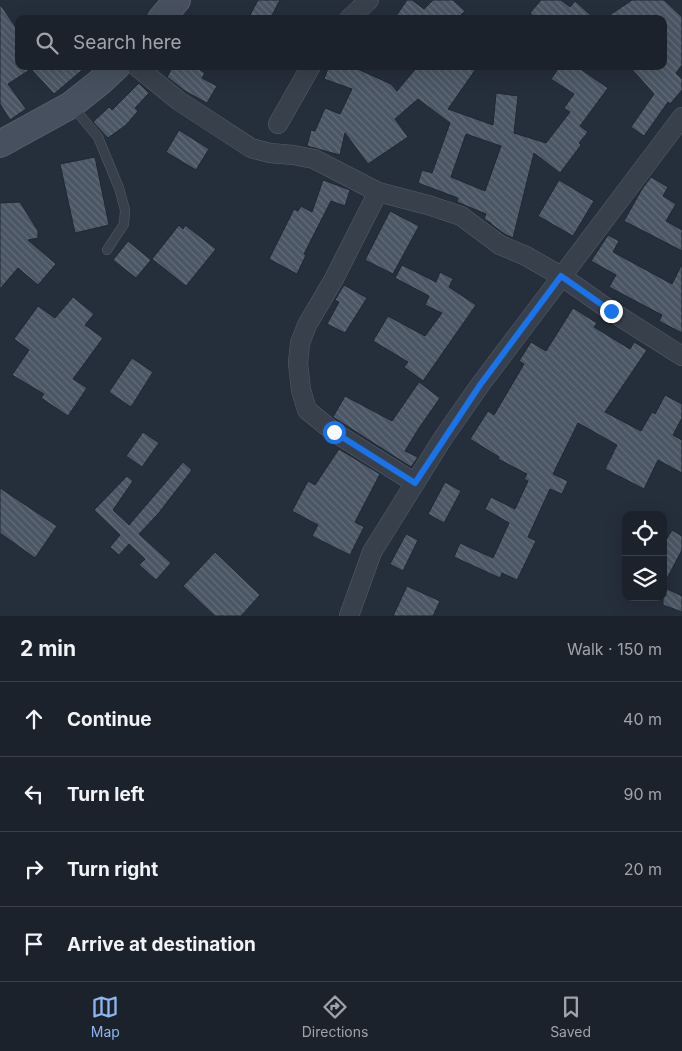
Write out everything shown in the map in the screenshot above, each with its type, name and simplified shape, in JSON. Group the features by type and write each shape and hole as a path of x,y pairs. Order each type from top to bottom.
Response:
{"street":[{"path":"164,15 177,0"},
{"path":"0,144 71,105 113,70"},
{"path":"141,70 179,101 251,148 314,160 378,192 461,216 500,245 526,256 561,276 611,311 682,356"},
{"path":"278,124 309,70"},
{"path":"349,616 372,552 480,385 561,276 681,121"},
{"path":"378,192 334,279 307,325 300,343 298,363 300,390 307,410 334,432 415,483"}],"lane":[{"path":"71,105 98,137 119,188 125,210 124,224 107,250"}],"building":[{"path":"258,0 280,0 272,15 250,15"},
{"path":"407,0 412,0 424,9 433,0 453,0 465,11 461,15 397,15"},
{"path":"541,0 561,0 570,7 575,1 591,15 532,15 530,13"},
{"path":"632,0 664,0 682,17 682,65 676,73 682,79 682,90 670,104 668,102 644,136 631,127 654,94 633,70 667,70 667,15 610,15"},
{"path":"0,4 15,26 15,70 29,70 8,84 26,109 10,120 0,104"},
{"path":"32,70 82,70 54,94"},
{"path":"171,70 200,70 205,73 202,78 217,86 207,103 185,91 167,77"},
{"path":"327,70 360,70 391,84 397,91 415,70 475,70 448,109 493,125 496,93 518,96 514,133 546,143 570,112 564,108 574,94 551,79 557,70 582,70 608,88 580,126 588,132 579,143 581,145 560,173 534,153 513,238 484,219 486,214 457,202 458,198 418,183 422,170 432,173 450,123 418,99 395,119 408,137 368,164 345,133 340,155 307,146 311,130 315,131 325,108 340,114 352,89 324,79","holes":["466,134 501,146 485,191 451,177"]},
{"path":"139,83 149,93 135,108 138,111 126,125 108,138 93,122 109,107 112,110"},
{"path":"179,130 209,149 196,170 166,152"},
{"path":"95,157 109,225 75,233 60,164"},
{"path":"651,177 668,187 663,196 676,204 666,221 682,230 682,251 624,221"},
{"path":"323,180 350,190 345,206 331,201 304,254 306,255 297,274 269,259 294,209 298,211 301,206 312,212"},
{"path":"559,180 594,201 573,236 538,216"},
{"path":"20,202 38,231 38,238 28,240 56,264 38,285 18,268 0,289 0,203"},
{"path":"390,211 419,226 393,274 365,260"},
{"path":"179,225 183,229 185,225 216,249 186,286 152,259"},
{"path":"608,235 619,241 613,252 672,284 682,264 682,333 659,321 662,315 609,287 616,275 591,261"},
{"path":"128,241 151,260 136,278 113,260"},
{"path":"402,265 436,282 440,272 453,279 449,287 476,305 423,381 404,367 408,362 373,341 388,316 425,336 442,313 425,305 429,296 395,278"},
{"path":"344,285 367,298 345,333 327,324 339,302 335,300"},
{"path":"73,297 94,314 85,325 103,338 73,379 87,388 68,416 41,398 44,394 12,375 29,350 14,339 38,306 55,318"},
{"path":"573,308 597,323 594,327 630,349 634,342 647,350 605,412 641,431 652,412 655,414 665,395 682,404 682,418 673,435 682,440 682,473 658,460 644,489 605,469 617,445 578,423 553,474 568,481 562,494 550,489 528,537 536,541 517,580 502,573 500,578 454,557 460,543 493,558 509,523 485,509 491,497 515,509 528,481 524,479 527,474 498,459 499,457 470,439 488,411 494,415 524,364 519,361 531,342 546,351"},
{"path":"132,358 153,372 131,407 109,392"},
{"path":"419,382 440,398 405,451 418,457 411,467 333,417 345,396 392,421"},
{"path":"143,432 159,443 142,467 126,456"},
{"path":"339,449 380,474 355,522 364,527 350,555 312,536 318,525 292,511 308,481 315,485"},
{"path":"183,462 192,470 158,514 139,534 171,563 156,580 139,565 145,559 129,544 119,555 110,547 120,535 94,510 127,476 133,481 113,510 129,525"},
{"path":"445,482 461,491 444,523 428,514"},
{"path":"0,488 57,526 35,558 0,533"},
{"path":"672,530 682,536 682,550 667,578 667,556 667,538"},
{"path":"406,534 418,540 403,571 390,564"},
{"path":"215,552 260,595 241,616 215,616 183,586"},
{"path":"407,586 440,601 433,616 393,616"},
{"path":"667,589 682,596 682,612 663,605 663,601 667,601"}],"route":[{"path":"334,432 415,483 443,438 480,385 561,276 611,311"}]}
